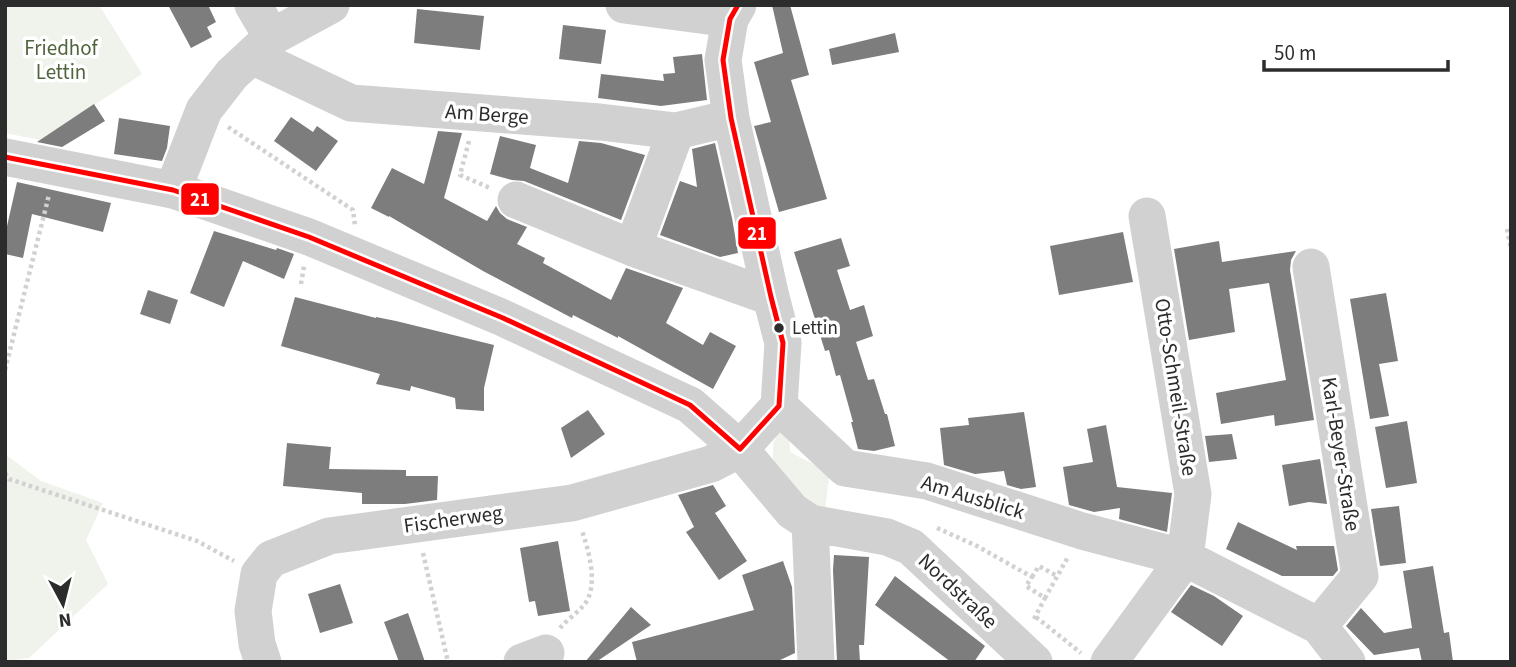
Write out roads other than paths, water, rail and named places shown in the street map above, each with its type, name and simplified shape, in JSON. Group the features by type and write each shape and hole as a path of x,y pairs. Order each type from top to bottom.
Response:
{"street":[{"path":"253,5 262,46"},
{"path":"173,190 204,110 232,74 262,46 331,5"},
{"path":"624,5 734,12 723,60 731,118 783,343 779,406 740,449"},
{"name":"Am Berge","path":"262,46 351,103 600,122 676,131 731,118"},
{"path":"633,248 676,131"},
{"name":"Nordstraße","path":"5,157 173,190 309,237 503,317 690,405 740,449 792,511 810,523 887,537 911,547 1034,662"},
{"path":"516,200 633,248 771,297"},
{"name":"Otto-Schmeil-Straße","path":"1147,216 1194,494 1185,558"},
{"name":"Karl-Beyer-Straße","path":"1311,267 1360,576 1319,626"},
{"name":"Am Ausblick","path":"779,406 845,468 927,481 1082,531 1185,558 1319,626"},
{"name":"Fischerweg","path":"264,662 257,644 253,611 259,574 271,559 329,536 572,503 711,464 740,449"},
{"path":"810,523 816,662"},
{"path":"1096,658 1185,558"},
{"path":"1319,626 1347,662"}],"place":[{"name":"Lettin","path":"779,328"}],"park label":[{"name":"Friedhof Lettin","path":"61,60"}]}
